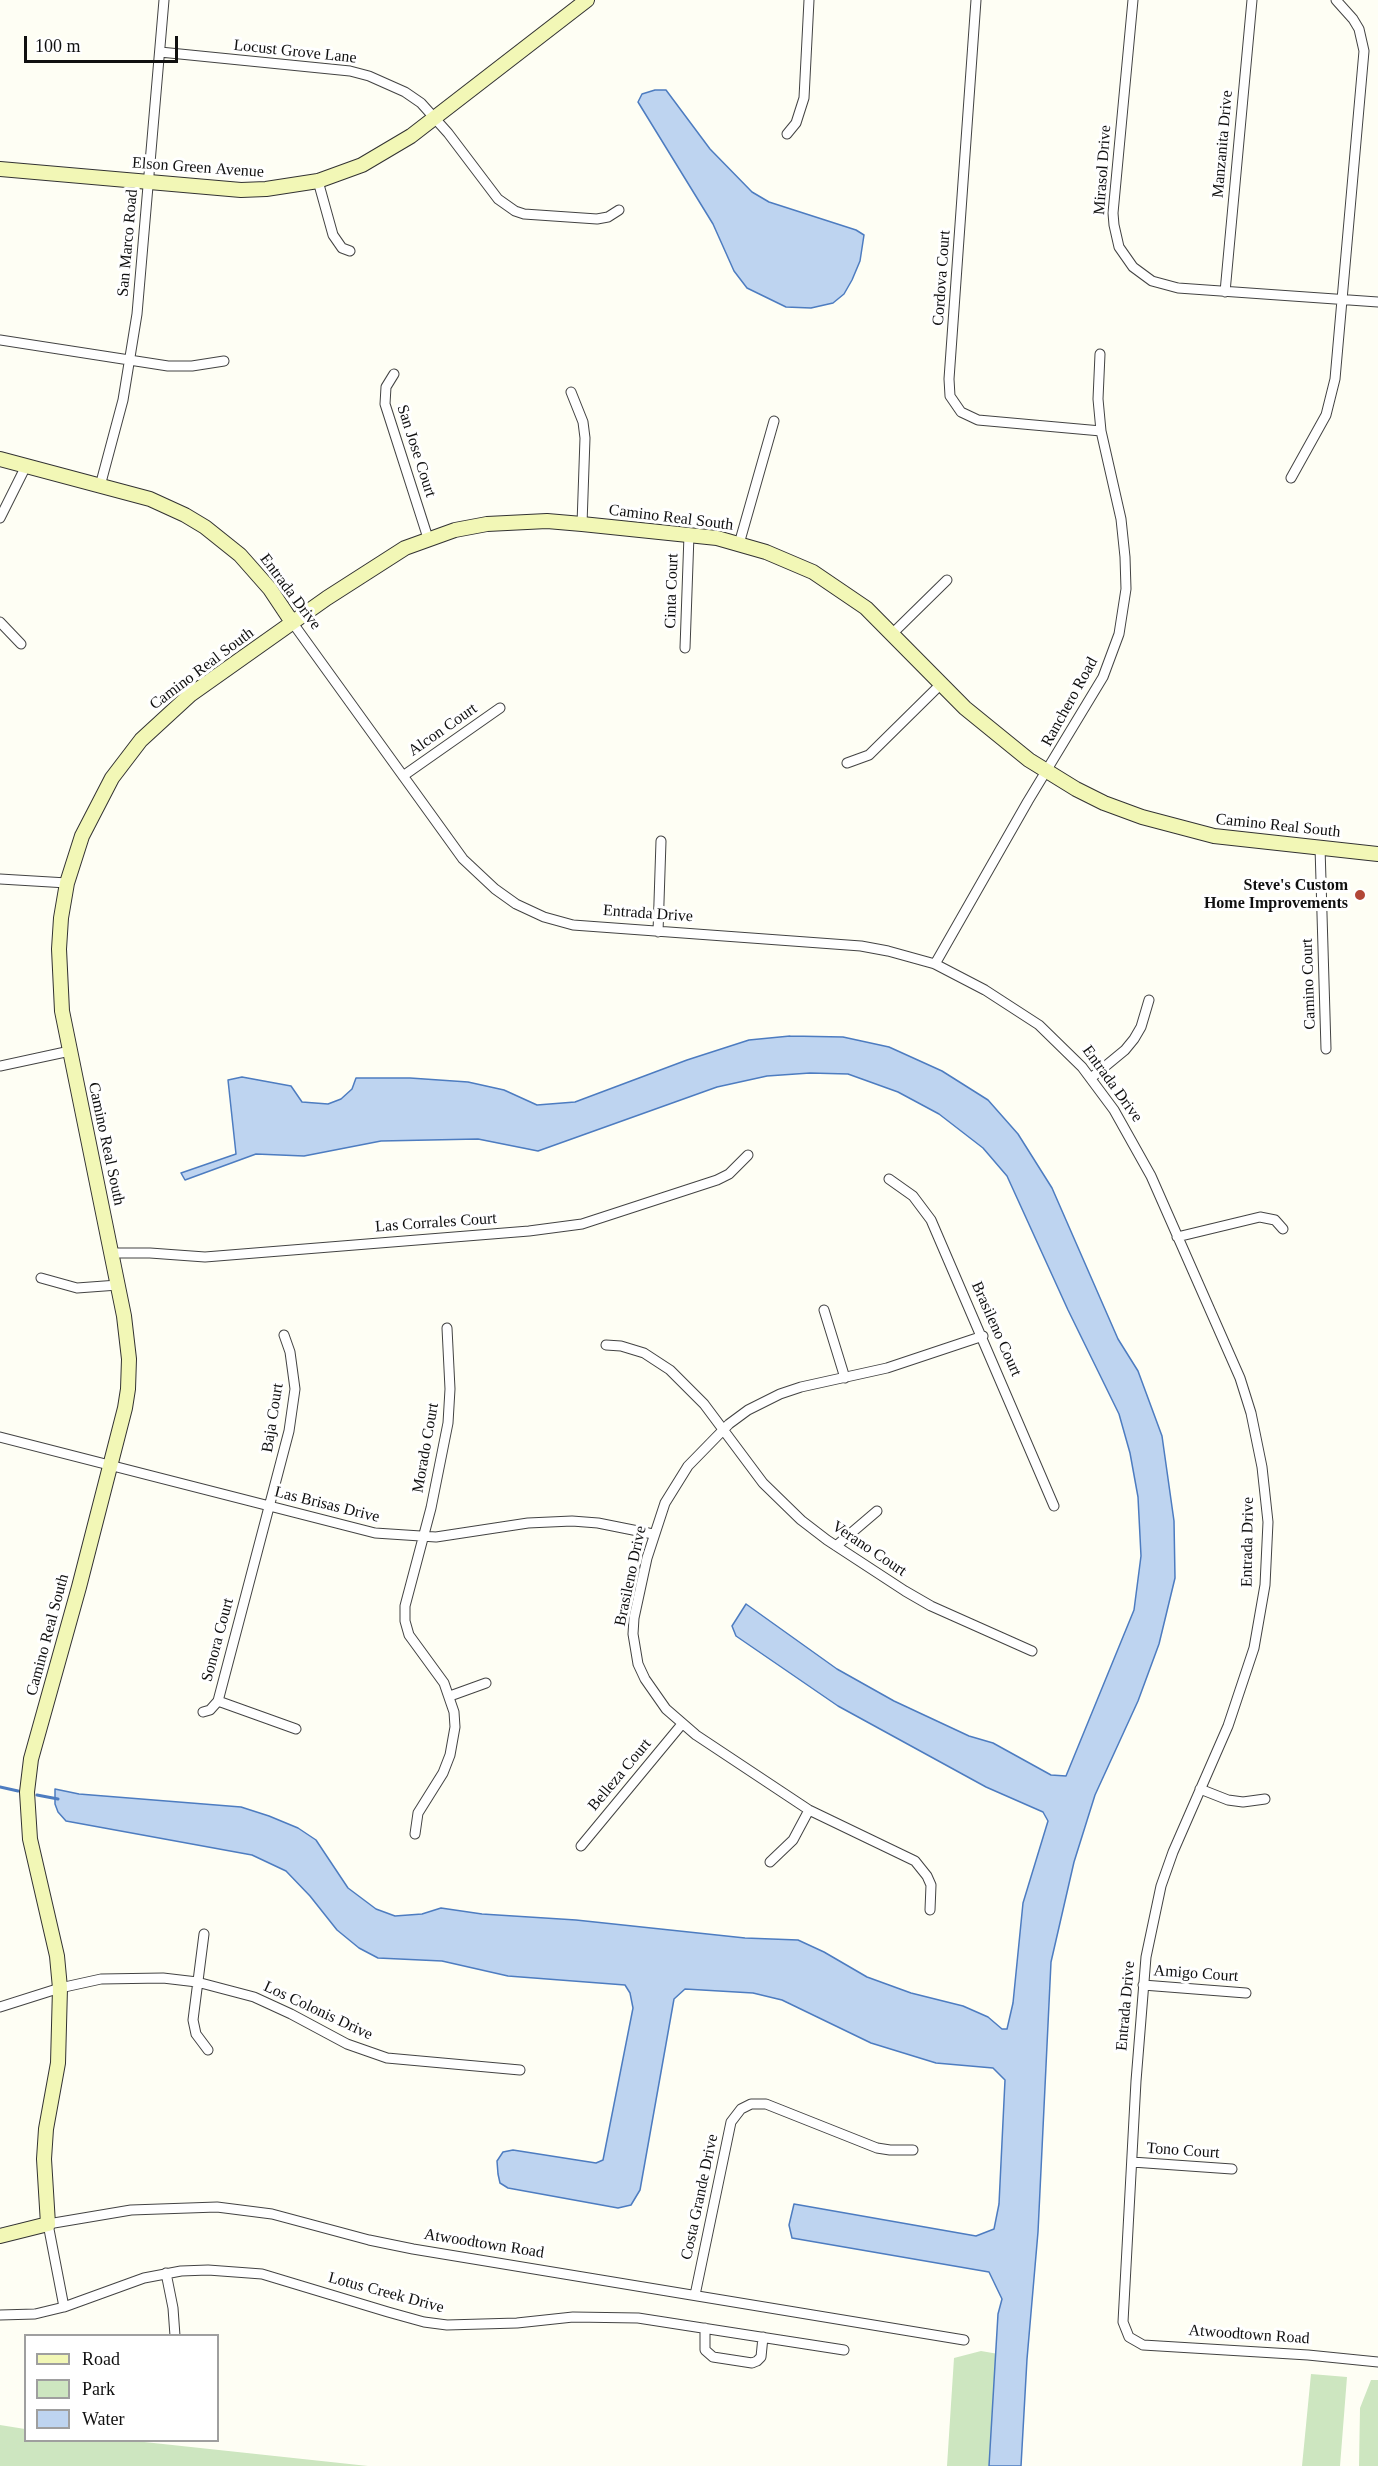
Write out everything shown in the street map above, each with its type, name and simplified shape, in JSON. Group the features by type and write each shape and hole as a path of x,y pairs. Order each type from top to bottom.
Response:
{"street":[{"name":"San Marco Road","path":"100,486 131,360 164,0"},
{"name":"Elson Green Avenue","path":"0,169 241,190 276,188 318,181 362,165 387,152 435,118 587,0"},
{"path":"788,134 796,123 804,98 809,0"},
{"name":"Cordova Court","path":"976,0 949,379 950,396 961,412 978,420 1101,431"},
{"name":"Mirasol Drive","path":"1133,0 1113,213 1119,247 1133,267 1152,281 1178,288 1378,302"},
{"name":"Manzanita Drive","path":"1225,292 1252,0"},
{"path":"1291,478 1321,426 1330,402 1341,300 1364,51 1359,29 1336,0"},
{"name":"Locust Grove Lane","path":"160,52 359,74 387,83 421,103 498,199 515,211 597,219 608,217 619,210"},
{"path":"318,181 333,235 342,248 350,251"},
{"path":"0,340 168,366 192,366 224,361"},
{"name":"Ranchero Road","path":"935,964 1103,677 1116,645 1124,612 1125,557 1120,519 1101,431 1098,399 1100,354"},
{"name":"San Jose Court","path":"394,374 386,387 385,404 428,538"},
{"path":"571,392 583,422 585,438 582,524"},
{"path":"739,544 774,420"},
{"name":"Entrada Drive","path":"0,459 168,506 205,527 240,555 257,573 463,859 495,889 516,904 544,917 573,925 861,946 935,964 985,990 1039,1025 1057,1041 1091,1078 1134,1142 1240,1378 1251,1413 1262,1467 1268,1522 1265,1585 1254,1648 1228,1726 1180,1834 1161,1886 1152,1921 1143,1985 1123,2322 1124,2330 1135,2342"},
{"path":"0,518 26,466"},
{"name":"Camino Real South","path":"64,2307 48,2224 44,2158 46,2129 58,2063 60,1988 57,1956 30,1839 27,1792 31,1759 125,1408 129,1359 124,1316 62,1011 59,980 60,928 67,883 82,836 112,778 141,740 190,695 292,622 384,560 428,538 455,530 497,523 547,521 582,524 689,535 739,544 766,552 813,572 867,608 965,708 1047,772 1104,803 1178,828 1243,841 1378,854"},
{"name":"Cinta Court","path":"685,648 689,535"},
{"path":"893,633 947,580"},
{"path":"0,622 21,644"},
{"path":"848,763 869,754 940,685"},
{"name":"Alcon Court","path":"403,776 500,708"},
{"path":"658,932 661,841"},
{"name":"Camino Court","path":"1320,847 1326,1049"},
{"path":"0,879 67,883"},
{"path":"1091,1078 1125,1050 1134,1039 1146,1014 1149,1000"},
{"path":"0,1066 70,1052"},
{"name":"Las Corrales Court","path":"111,1253 150,1252 205,1257 528,1231 582,1224 717,1180 729,1174 748,1155"},
{"name":"Brasileno Court","path":"889,1179 913,1196 931,1220 983,1336 1054,1506"},
{"path":"1177,1237 1260,1216 1275,1220 1283,1229"},
{"path":"41,1278 77,1288 118,1285"},
{"path":"824,1310 844,1378"},
{"name":"Morado Court","path":"447,1328 450,1389 448,1423 442,1459 405,1606 405,1621 416,1647 434,1668 450,1696"},
{"name":"Baja Court","path":"269,1507 287,1440 295,1396 294,1370 284,1335"},
{"name":"Brasileno Drive","path":"930,1910 931,1885 915,1861 809,1810 682,1724 666,1709 645,1679 634,1649 634,1618 653,1534 665,1503 688,1466 722,1430 748,1410 780,1394 925,1357 983,1336"},
{"name":"Verano Court","path":"606,1345 635,1350 655,1358 688,1386 741,1456 782,1503 836,1546 932,1606 1032,1650"},
{"name":"Las Brisas Drive","path":"0,1437 375,1533 422,1537 550,1521 598,1523 653,1534"},
{"name":"Sonora Court","path":"269,1507 218,1701 296,1728"},
{"path":"836,1546 877,1511"},
{"path":"415,1834 418,1813 443,1773 450,1755 455,1727 450,1696 486,1683"},
{"path":"203,1712 210,1710 218,1701"},
{"name":"Belleza Court","path":"581,1846 682,1724"},
{"path":"1200,1789 1228,1800 1243,1802 1265,1799"},
{"path":"770,1862 793,1840 809,1810"},
{"path":"204,1934 193,2020 202,2044 208,2050"},
{"name":"Los Colonis Drive","path":"0,2007 60,1988 101,1979 133,1977 197,1982 254,1997 291,2013 347,2044 387,2058 466,2067 520,2070"},
{"name":"Amigo Court","path":"1143,1985 1246,1993"},
{"name":"Costa Grande Drive","path":"695,2295 731,2122 741,2109 751,2104 766,2104 876,2148 912,2150"},
{"name":"Tono Court","path":"1132,2162 1232,2169"},
{"name":"Atwoodtown Road","path":"0,2236 48,2224 131,2210 217,2207 244,2209 413,2249 964,2340"},
{"name":"Lotus Creek Drive","path":"0,2315 35,2314 64,2307 123,2285 166,2273 208,2270 262,2274 388,2312 447,2325 471,2326 604,2316 638,2318 844,2350"},
{"path":"166,2273 173,2308 175,2334"},
{"path":"705,2328 705,2350 713,2357 752,2363 760,2357 764,2337"},
{"name":"Atwoodtown Road","path":"1135,2342 1143,2345 1378,2362"}],"green space":[{"path":"981,2351 1010,2356 1004,2466 947,2466 954,2358"},
{"path":"1311,2374 1347,2377 1340,2466 1302,2466"},
{"path":"1371,2380 1378,2380 1378,2466 1359,2466 1360,2408"},
{"path":"0,2425 24,2429 24,2442 144,2442 368,2466 0,2466"}],"water":[{"path":"655,90 666,90 710,149 752,192 769,202 856,230 864,235 860,261 844,294 833,303 811,308 786,307 747,288 734,271 713,224 638,102 642,94"},
{"path":"790,1036 843,1037 889,1047 942,1071 988,1100 1018,1134 1052,1188 1118,1339 1138,1371 1162,1436 1174,1521 1175,1578 1159,1644 1138,1701 1095,1795 1074,1862 1051,1962 1038,2232 1021,2466 989,2466 998,2314 1002,2299 989,2272 792,2238 789,2225 794,2204 976,2236 994,2229 999,2204 1005,2080 993,2068 936,2063 871,2043 782,2000 753,1993 685,1989 674,1999 640,2190 631,2205 618,2208 508,2188 500,2183 498,2174 497,2161 503,2152 513,2150 596,2163 603,2160 633,2008 630,1993 625,1985 508,1976 442,1961 378,1958 359,1948 337,1930 310,1896 286,1871 252,1855 66,1821 58,1812 55,1804 55,1789 79,1794 241,1807 298,1828 316,1840 348,1888 376,1909 395,1916 422,1914 441,1908 482,1914 576,1920 745,1938 798,1940 867,1977 911,1993 963,2006 988,2017 1002,2029 1007,2029 1013,2003 1023,1903 1048,1821 1043,1812 986,1787 838,1706 736,1636 732,1626 746,1604 837,1669 894,1701 969,1736 993,1743 1051,1775 1066,1776 1134,1610 1141,1556 1138,1497 1130,1453 1119,1414 1068,1310 1007,1176 983,1148 939,1114 898,1092 848,1074 810,1073 767,1076 717,1087 538,1151 478,1139 381,1141 304,1156 256,1154 185,1180 181,1173 236,1154 228,1080 242,1077 291,1086 302,1102 328,1104 341,1099 352,1089 356,1078 410,1078 468,1082 504,1090 537,1105 575,1102 687,1060 749,1040"}],"waterway":[{"path":"0,1787 18,1791"},
{"path":"37,1795 58,1799"}],"place":[{"name":"Steve's Custom Home Improvements","path":"1360,895"}]}
